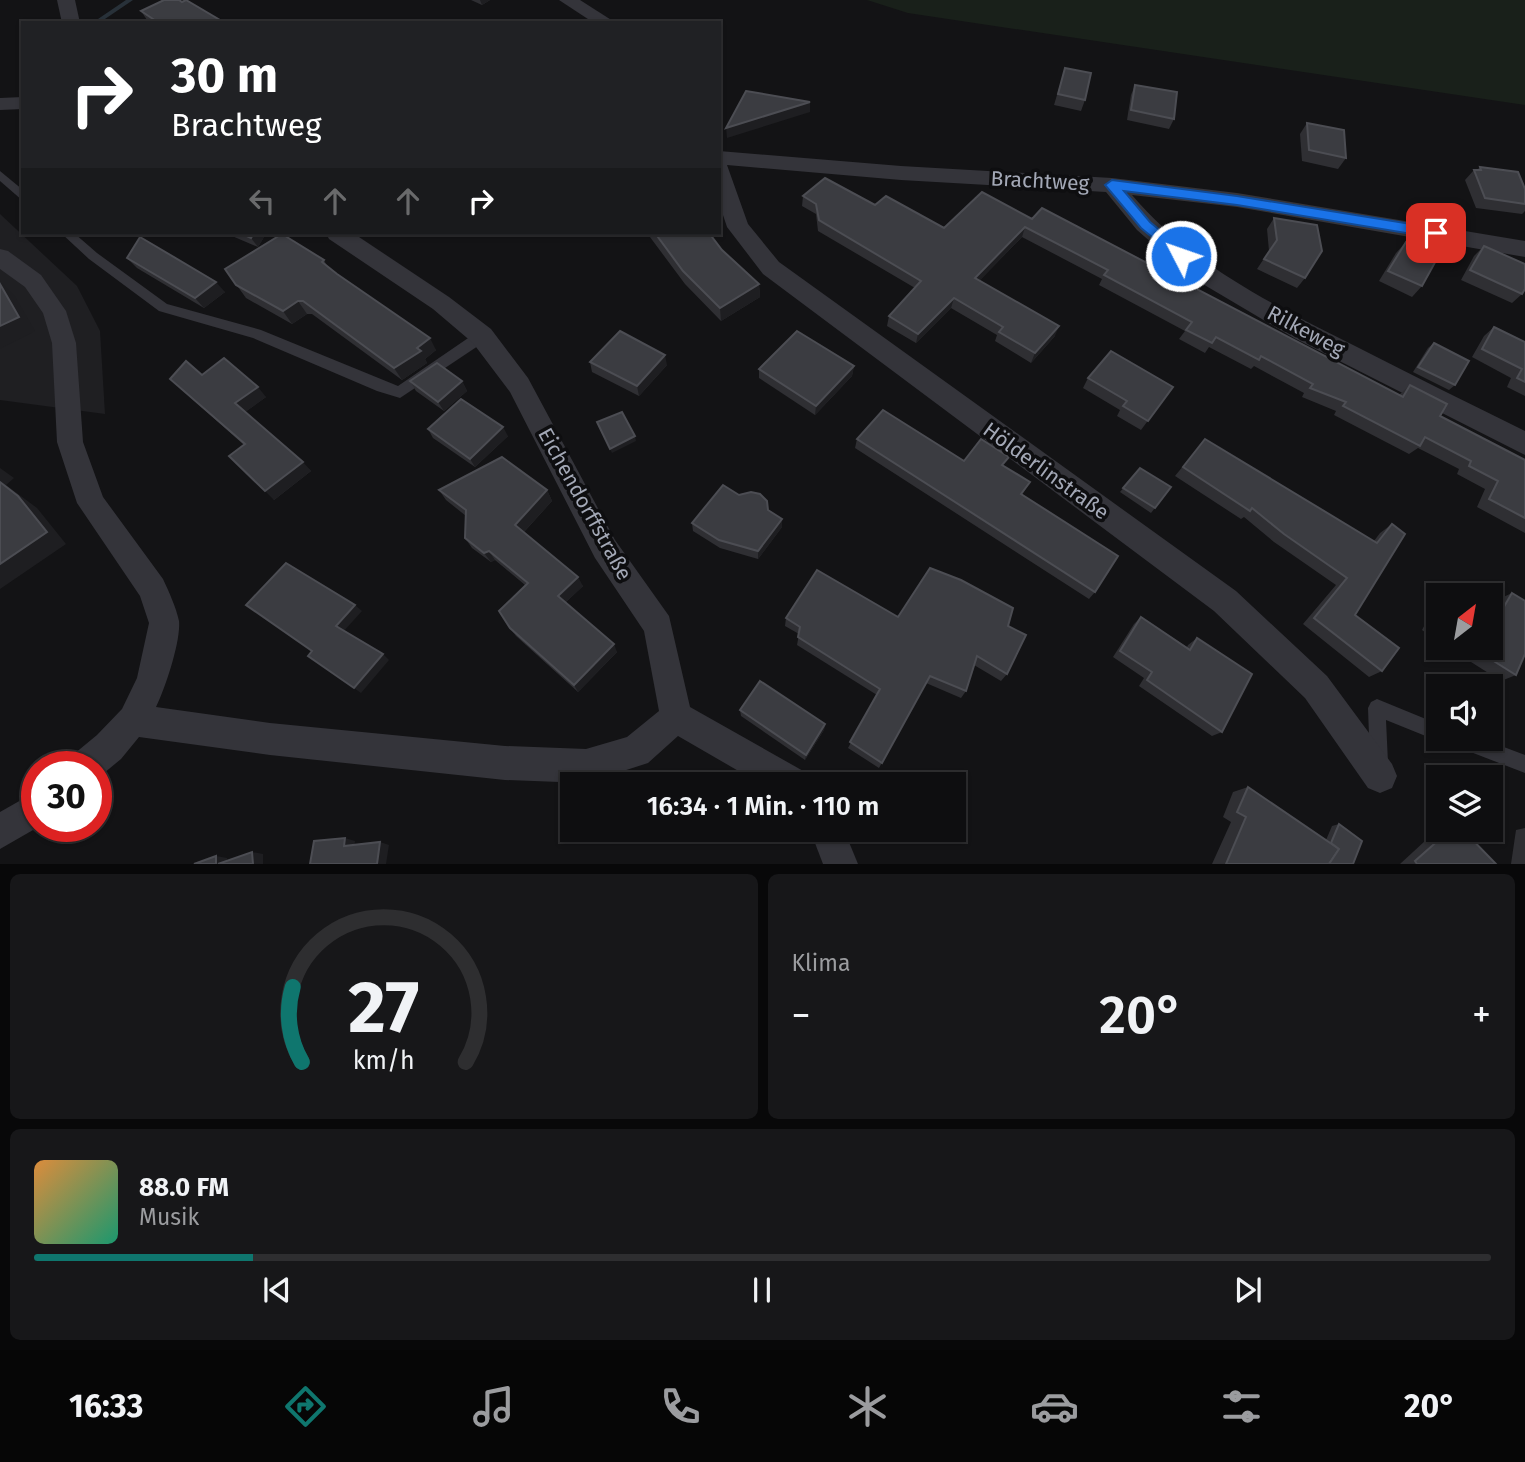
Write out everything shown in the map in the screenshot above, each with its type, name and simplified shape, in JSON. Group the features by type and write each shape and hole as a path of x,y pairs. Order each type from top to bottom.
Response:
{"street":[{"path":"66,0 71,21"},
{"path":"568,0 604,21"},
{"path":"0,104 21,103"},
{"name":"Brachtweg","path":"721,158 901,173 1112,185 1237,200 1525,249"},
{"name":"Hölderlinstraße","path":"721,175 738,227 771,268 1225,601 1316,687 1380,776"},
{"name":"Rilkeweg","path":"1112,185 1145,225 1199,271 1303,331 1525,444"},
{"name":"Eichendorffstraße","path":"340,235 441,303 482,337 519,384 605,549 658,626 676,718"},
{"path":"0,257 33,281 54,311 65,343 70,442 91,503 153,589 164,622 152,681 133,720 105,751"},
{"path":"133,720 270,739 505,763 586,766 636,751 676,718 772,772"},
{"path":"0,832 21,818"},
{"path":"832,842 841,863"}],"lane":[{"path":"0,175 21,195"},
{"path":"69,235 163,308 256,334 400,392 413,386 482,337"},
{"path":"1380,776 1377,708 1426,727"},
{"path":"1490,751 1525,764"}],"shaded area":[{"path":"867,0 1525,0 1525,105 908,13"},
{"path":"0,214 77,286 100,331 105,414 0,400"}],"building":[{"path":"164,0 186,0 222,21 156,21 141,11"},
{"path":"1065,68 1091,73 1085,100 1058,94"},
{"path":"1135,85 1177,92 1174,119 1131,110"},
{"path":"746,91 810,102 726,128"},
{"path":"1307,123 1344,130 1346,158 1309,150"},
{"path":"1480,167 1518,172 1525,189 1525,204 1485,198 1474,170 1481,170"},
{"path":"825,178 875,205 886,196 944,228 982,192 1032,219 1042,208 1403,397 1410,385 1447,404 1440,416 1525,460 1525,518 1489,499 1498,481 1469,466 1471,461 1425,437 1420,446 1343,406 1346,402 1310,388 1313,384 1261,356 1259,360 1216,337 1212,343 1186,330 1192,322 1104,275 1108,270 1025,227 975,278 1059,326 1035,353 999,332 1003,327 954,298 918,334 889,316 921,281 819,220 816,204 803,196"},
{"path":"1274,218 1317,225 1322,251 1305,278 1264,259 1277,240"},
{"path":"284,235 324,260 322,262 337,274 430,338 417,348 421,351 394,368 303,301 298,301 283,311 236,285 225,269"},
{"path":"656,235 711,235 722,250 759,284 720,308 683,271"},
{"path":"140,237 216,282 195,298 127,258"},
{"path":"1406,242 1438,257 1422,286 1388,271"},
{"path":"1484,246 1525,264 1525,289 1522,294 1470,270"},
{"path":"0,284 19,317 0,326"},
{"path":"1494,327 1525,342 1525,382 1517,378 1522,369 1482,349"},
{"path":"620,331 665,355 637,386 590,362"},
{"path":"797,331 854,366 816,406 759,369"},
{"path":"1434,343 1469,361 1455,385 1418,367"},
{"path":"1111,351 1173,387 1148,421 1123,406 1127,401 1088,378"},
{"path":"224,358 258,387 235,403 303,462 265,491 229,456 245,444 170,379 186,361 202,375"},
{"path":"437,363 462,381 438,402 410,381"},
{"path":"461,399 503,427 470,459 428,429"},
{"path":"883,410 964,461 981,439 1009,457 1002,465 1030,482 1021,494 1118,556 1095,592 857,439"},
{"path":"622,412 635,436 610,449 597,422"},
{"path":"1205,439 1377,543 1392,524 1405,534 1355,615 1399,648 1382,671 1314,618 1347,578 1252,508 1250,511 1183,467"},
{"path":"502,457 547,490 515,525 578,577 558,596 614,644 574,685 510,628 499,611 528,583 489,551 484,553 465,538 466,510 439,490"},
{"path":"1140,468 1171,487 1155,508 1123,488"},
{"path":"0,482 18,496 47,532 0,564"},
{"path":"723,485 739,495 751,492 760,494 767,501 768,510 782,519 758,551 719,540 692,523"},
{"path":"286,563 355,605 336,626 383,654 354,688 308,656 312,651 246,605"},
{"path":"930,568 961,580 1013,608 1008,626 1026,635 1007,674 977,656 966,691 930,676 882,763 850,742 880,689 798,637 800,627 786,618 817,570 898,617"},
{"path":"1512,593 1525,601 1525,654 1516,675 1492,660 1503,660 1503,608"},
{"path":"1141,617 1190,650 1197,638 1252,674 1222,732 1147,680 1152,672 1120,651"},
{"path":"760,681 825,724 806,755 740,710"},
{"path":"1248,787 1339,849 1329,864 1226,864 1246,817 1237,812"},
{"path":"1339,824 1362,841 1353,864 1329,864 1339,849 1331,843"},
{"path":"345,838 344,846 380,842 377,864 310,864 314,841"},
{"path":"1436,842 1475,842 1496,864 1417,864 1415,861"},
{"path":"252,852 253,864 218,864"},
{"path":"216,856 216,864 194,864"}],"waterway":[{"path":"100,20 130,0"}],"route":[{"path":"1181,256 1145,225 1112,185 1237,200 1436,233"}]}
